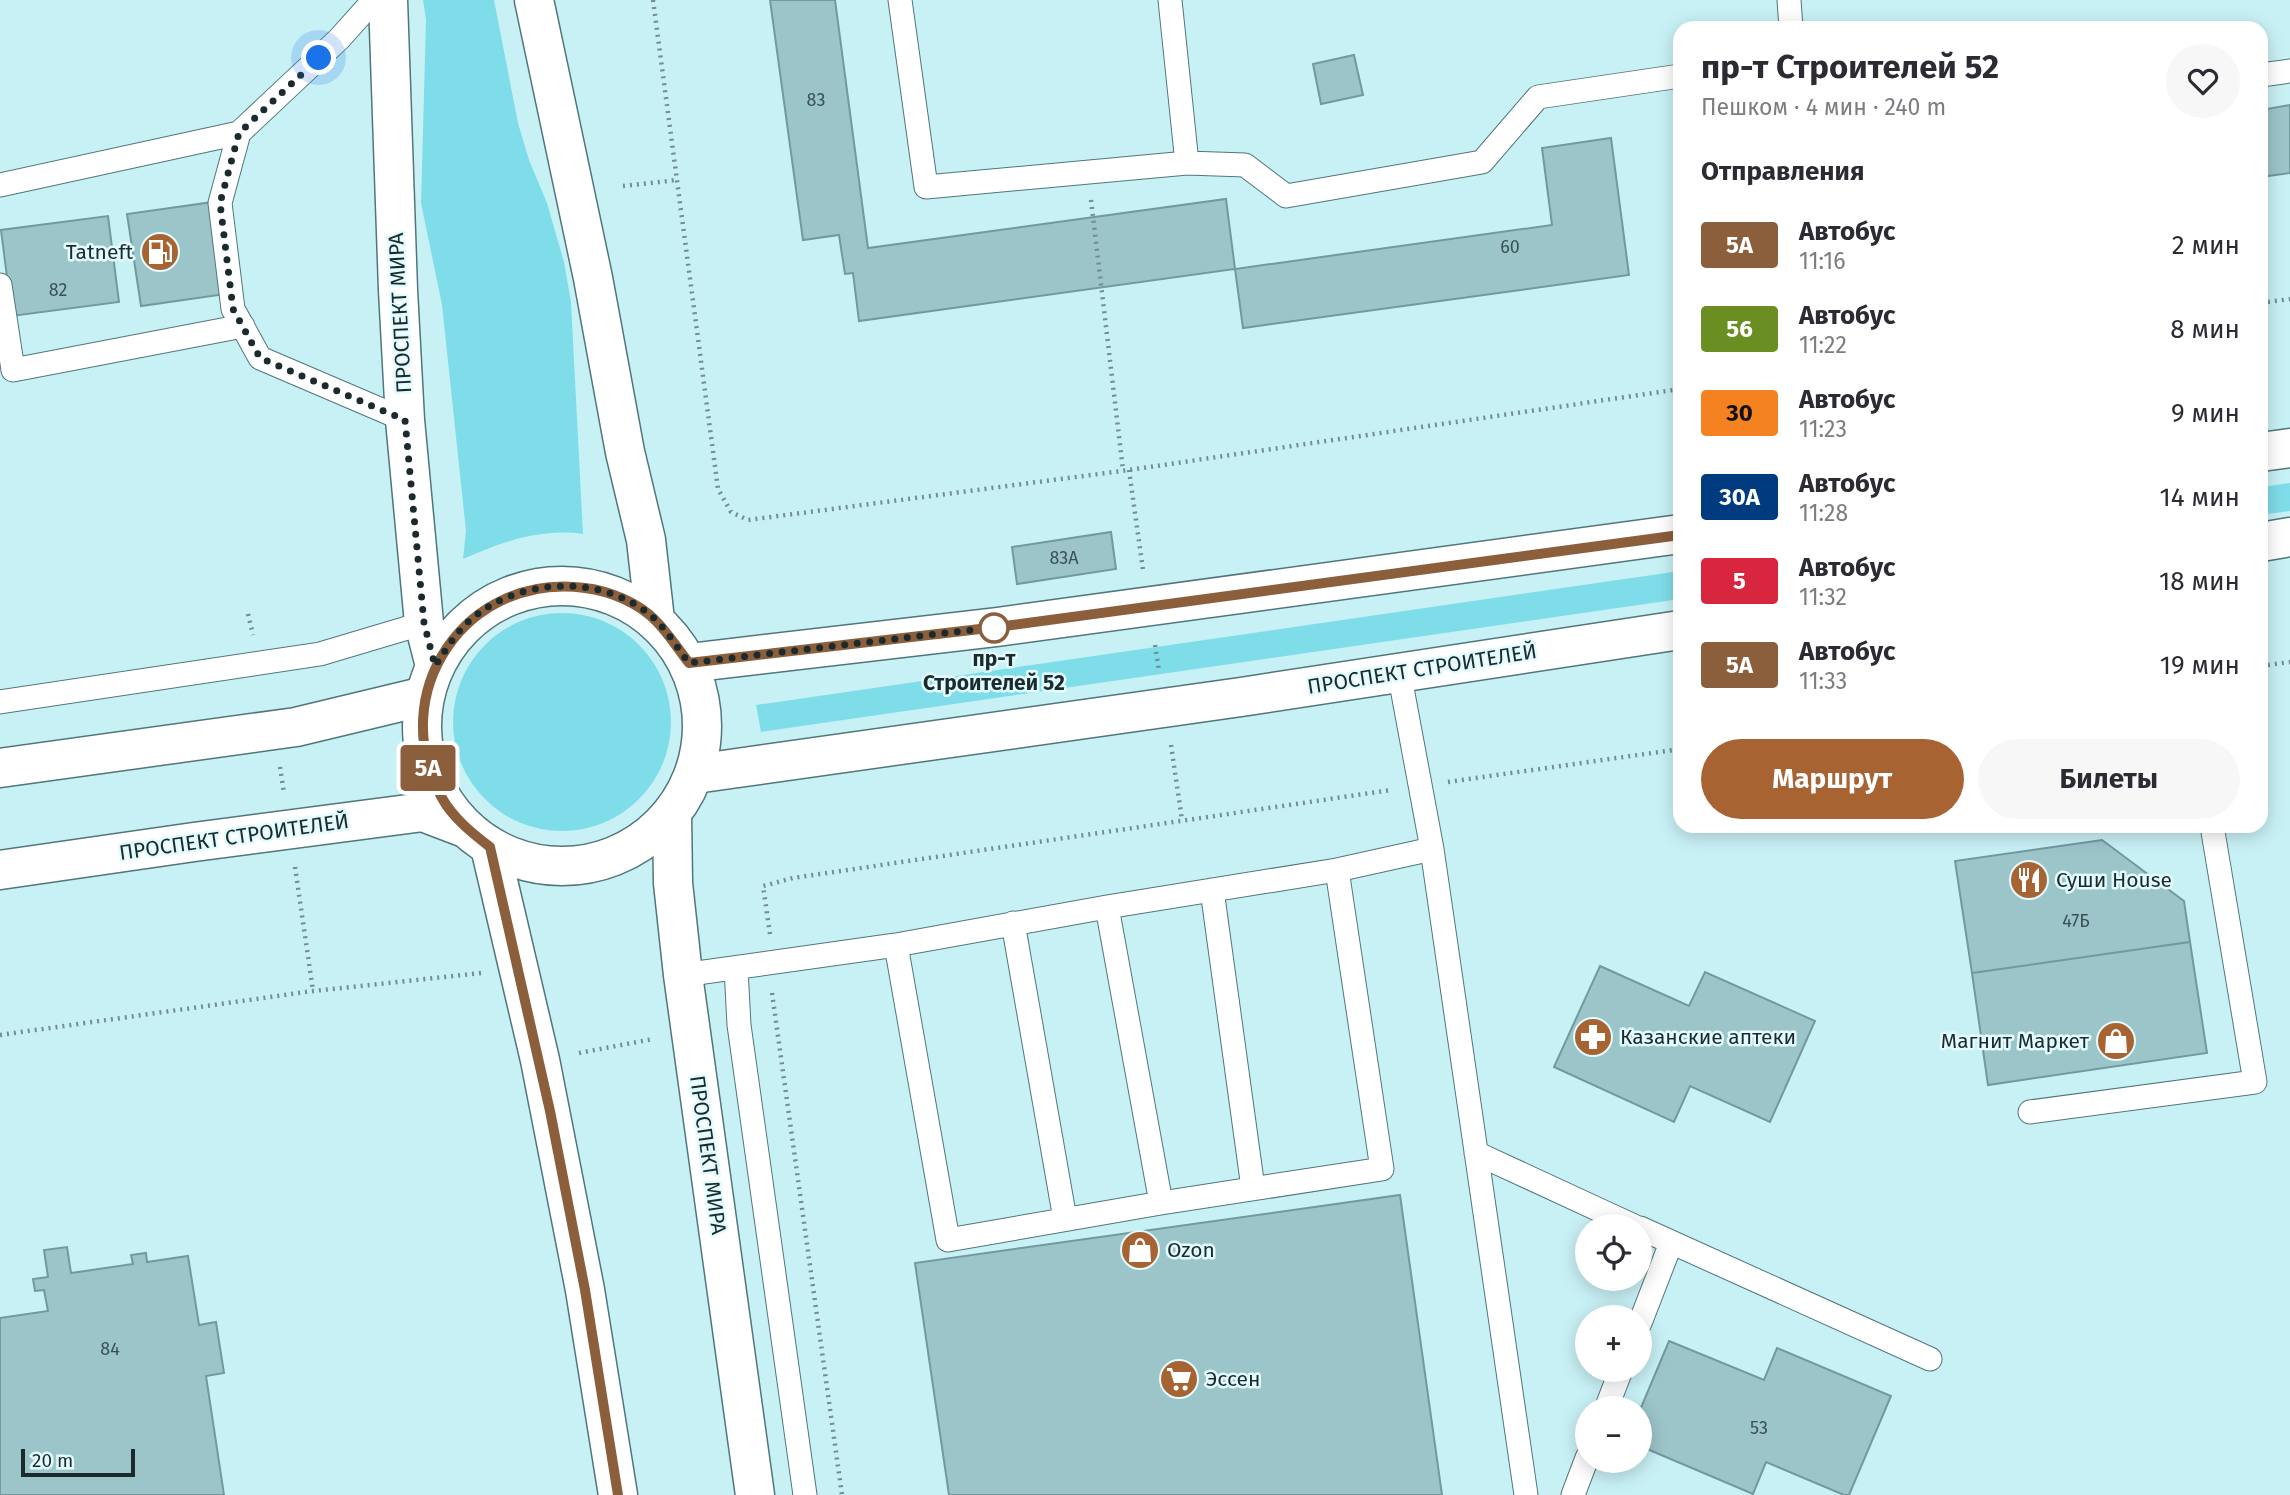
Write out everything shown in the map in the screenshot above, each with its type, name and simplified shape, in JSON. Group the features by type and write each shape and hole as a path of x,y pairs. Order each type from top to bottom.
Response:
{"main road":[{"name":"ПРОСПЕКТ МИРА","path":"388,0 405,420 430,681"},
{"path":"534,0 593,278 625,452 646,540 655,620"},
{"path":"2268,451 2290,448"},
{"path":"689,663 997,627 1673,535"},
{"path":"2268,541 2290,537"},
{"path":"618,1495 585,1290 540,1060 478,837 443,800 428,767 422,732 430,681 453,639 475,616 503,598 534,588 566,585 598,590 629,601 655,620 689,663 703,718 695,774 673,813"},
{"name":"ПРОСПЕКТ СТРОИТЕЛЕЙ","path":"695,774 1673,631"},
{"path":"0,768 296,727 430,681"},
{"name":"ПРОСПЕКТ СТРОИТЕЛЕЙ","path":"0,870 423,812 527,862 567,866 607,859 643,841 673,813"},
{"name":"ПРОСПЕКТ МИРА","path":"673,813 673,883 683,975 755,1495"}],"lane":[{"path":"0,185 239,133 339,39 374,0"},
{"path":"901,0 926,187 1187,163 1245,165 1286,196 1482,162 1538,97 1673,77"},
{"path":"1170,0 1187,163"},
{"path":"1788,0 1790,21"},
{"path":"2268,74 2290,71"},
{"path":"239,133 220,203 233,309 260,358 405,420"},
{"path":"0,285 13,370 243,326"},
{"path":"0,702 320,654 424,623"},
{"path":"1399,673 1433,849 1526,1495"},
{"path":"2030,1112 2255,1082 2213,833"},
{"path":"683,975 896,944 1337,870 1433,849"},
{"path":"896,944 948,1240 1161,1203 1382,1169 1337,870"},
{"path":"1212,890 1254,1188"},
{"path":"1107,907 1161,1203"},
{"path":"1013,923 1065,1219"},
{"path":"736,968 739,1025 805,1495"},
{"path":"1476,1153 1608,1214"},
{"path":"1652,1234 1930,1359"},
{"path":"1647,1305 1671,1243"},
{"path":"1573,1495 1581,1473"}],"path":[{"path":"653,0 718,489 731,512 748,520 1123,470 1673,390"},
{"path":"1087,172 1123,470"},
{"path":"623,186 677,180"},
{"path":"2268,302 2290,299"},
{"path":"2268,665 2290,662"},
{"path":"842,1495 777,1021 766,963 772,948 763,886 806,876 1673,751"},
{"path":"0,1035 313,991 485,972"},
{"path":"739,1025 777,1021"},
{"path":"540,1060 691,1032"}],"shaded area":[{"path":"423,0 494,0 518,123 529,160 547,203 564,262 571,302 583,534 536,535 492,547 463,559 466,531 442,305 421,203 426,20"},
{"path":"2290,483 2290,511 2268,514 2268,486"},
{"path":"1673,572 1673,600 761,732 756,705"},
{"path":"573,613 614,625 647,653 659,670 667,690 671,722 667,754 659,774 631,807 614,819 594,827 551,831 510,819 477,791 465,774 457,754 453,711 465,670 493,637 510,625 530,617"}],"building":[{"path":"770,0 835,0 868,248 1226,199 1235,269 859,321 853,273 845,274 839,235 803,240"},
{"path":"1354,55 1363,95 1321,104 1313,64"},
{"path":"2290,105 2290,173 2268,176 2268,109"},
{"path":"1611,138 1629,275 1243,328 1235,269 1552,225 1542,148"},
{"path":"213,202 226,294 141,306 127,214"},
{"path":"108,216 119,302 12,316 1,230"},
{"path":"1111,532 1116,569 1017,584 1012,547"},
{"path":"2102,840 2184,901 2190,942 1972,973 1955,861"},
{"path":"2190,942 2207,1053 1988,1085 1972,973"},
{"path":"1600,966 1689,1006 1705,972 1815,1021 1770,1122 1690,1086 1674,1122 1554,1067"},
{"name":"Эссен","path":"1400,1195 1442,1495 949,1495 915,1263"},
{"path":"67,1247 71,1273 133,1264 131,1255 146,1253 147,1262 188,1256 199,1325 216,1322 224,1373 206,1376 224,1495 0,1495 0,1318 48,1311 44,1290 35,1291 33,1279 48,1277 44,1250"},
{"path":"1669,1341 1764,1380 1777,1348 1891,1396 1849,1495 1766,1462 1753,1494 1652,1451 1652,1396 1646,1396"}],"bus line":[{"name":"5А","path":"618,1495 585,1290 540,1060 490,847 465,828 443,800 428,767 422,732 425,696 435,666 453,639 475,616 503,598 534,588 566,585 598,590 629,601 655,620 689,663 997,627 1673,536"}],"place":[{"name":"Tatneft","path":"160,252"},
{"name":"пр-т Строителей 52","path":"994,628"},
{"name":"Суши House","path":"2029,880"},
{"name":"Казанские аптеки","path":"1593,1037"},
{"name":"Магнит Маркет","path":"2116,1041"},
{"name":"Ozon","path":"1140,1250"},
{"name":"Эссен","path":"1179,1379"}],"route":[{"path":"319,58 239,133 220,203 233,309 260,358 405,420 424,623 435,666 453,639 475,616 503,598 534,588 566,585 598,590 629,601 655,620 689,663 997,627 994,628"}]}
